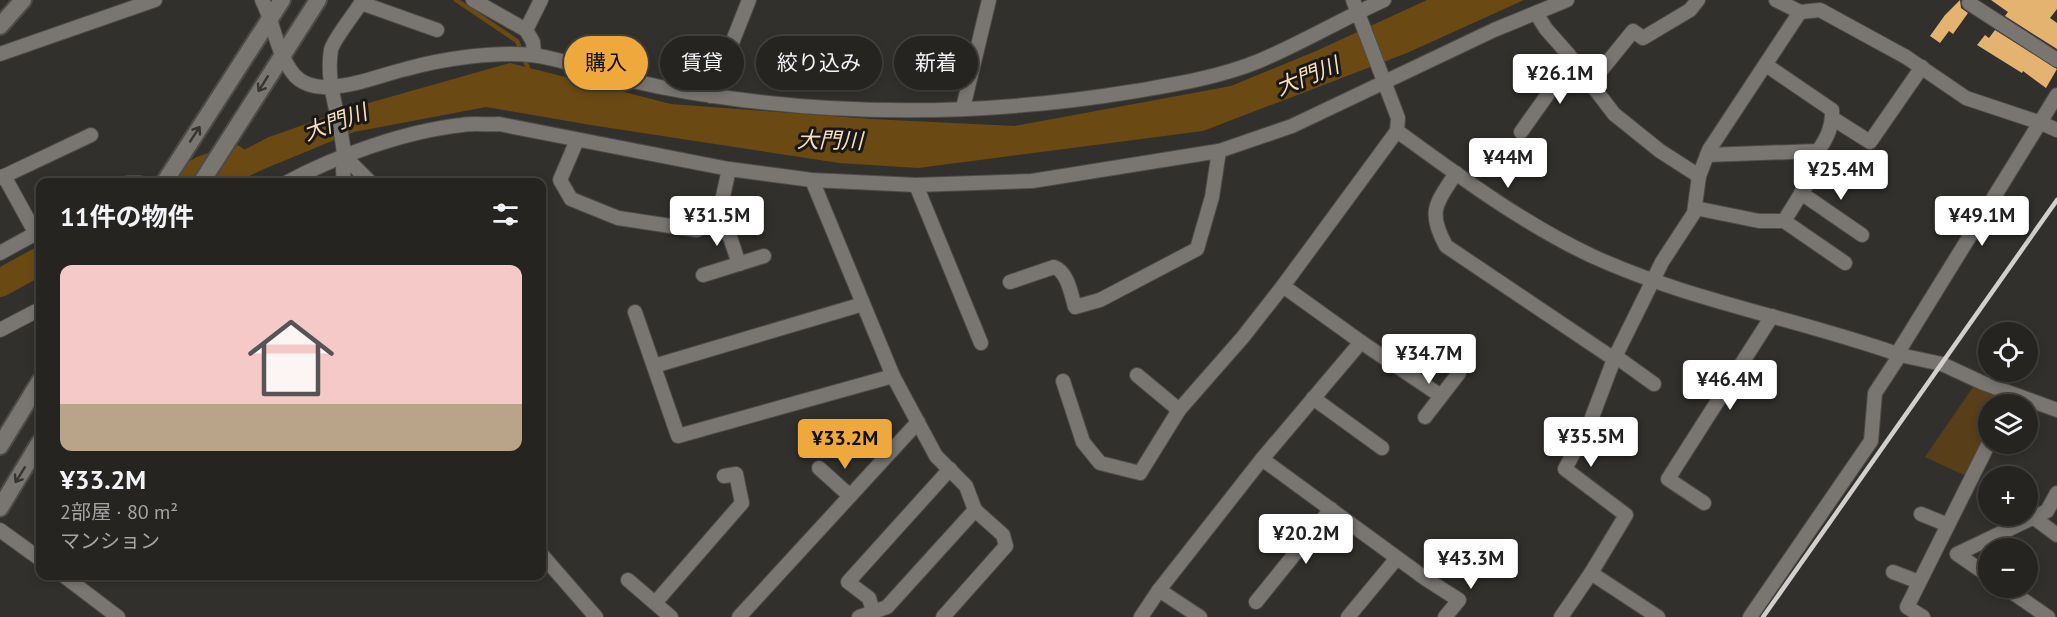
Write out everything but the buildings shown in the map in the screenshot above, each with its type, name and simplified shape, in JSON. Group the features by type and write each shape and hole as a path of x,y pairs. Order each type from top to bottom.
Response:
{"street":[{"path":"0,26 22,0"},
{"path":"0,54 155,0"},
{"path":"262,0 282,55 293,74 304,82 333,93 418,65 499,54 534,55 604,74 711,96 802,107 923,111 1076,100 1197,80 1258,62 1356,10 1384,0"},
{"path":"167,178 282,0"},
{"path":"204,178 318,0"},
{"path":"473,0 526,30 533,42 534,55"},
{"path":"526,30 541,0"},
{"path":"711,96 749,0"},
{"path":"963,108 988,0"},
{"path":"305,178 343,153 420,132 463,124 499,124 729,169 812,180 916,185 1032,181 1219,151 1292,126 1383,79 1567,0"},
{"path":"1590,84 1633,31 1643,38 1690,10 1698,0"},
{"path":"1776,0 1800,12 1820,10 1906,57 1966,98 2057,130"},
{"path":"1971,0 1969,3 2057,60"},
{"path":"343,178 341,172 343,153 333,93 331,48 361,3 437,30"},
{"path":"1063,381 1083,442 1094,456 1100,463 1140,473 1179,410 1243,337 1283,286 1397,131 1398,118 1356,10"},
{"path":"1561,617 1591,573 1626,514 1565,469 1591,420 1615,357 1662,262 1694,213 1699,176 1707,155 1800,12"},
{"path":"1536,13 1546,29 1614,114 1660,151 1699,176"},
{"path":"1521,132 1572,60"},
{"path":"1766,65 1832,110 1833,118 1827,138 1818,151 1816,168 1784,220"},
{"path":"1833,118 1870,142 1922,67"},
{"path":"1750,617 1871,441 1875,393 2057,95"},
{"path":"1397,131 1519,216 1592,256 1653,280 1898,355 1942,364 2000,394"},
{"path":"36,229 2,177 91,135"},
{"path":"577,140 560,180 571,199 618,218 697,230 718,219"},
{"path":"1010,282 1054,267 1060,269 1076,307 1100,300 1197,249 1212,197 1219,151"},
{"path":"1707,155 1818,151"},
{"path":"343,153 366,178"},
{"path":"729,169 718,219 730,237 738,264"},
{"path":"1456,173 1436,205 1435,227 1446,246 1654,384"},
{"path":"812,180 893,376 936,456 966,486 975,510 1003,535 1006,546 943,617"},
{"path":"916,185 981,342"},
{"path":"1801,193 1862,235"},
{"path":"1695,208 1759,221 1784,220 1845,263"},
{"path":"0,253 36,233"},
{"path":"702,275 764,256"},
{"path":"1283,286 1441,396"},
{"path":"654,366 863,304"},
{"path":"0,330 36,311"},
{"path":"635,312 678,436 893,376"},
{"path":"1704,503 1668,479 1772,316"},
{"path":"1141,617 1159,590 1262,459 1361,342"},
{"path":"1425,417 1458,373"},
{"path":"1137,375 1179,410"},
{"path":"0,446 36,388"},
{"path":"1313,398 1382,448"},
{"path":"2038,406 2057,410"},
{"path":"739,617 918,422"},
{"path":"0,508 36,449"},
{"path":"1923,617 1904,612 1984,454"},
{"path":"1262,459 1397,558 1459,600 1445,617"},
{"path":"819,468 850,496"},
{"path":"950,469 848,582 869,598 866,614 887,607 975,510"},
{"path":"656,603 742,503 736,474 724,476"},
{"path":"2038,515 2047,511 2057,493"},
{"path":"1256,602 1331,509"},
{"path":"1921,514 1948,525"},
{"path":"2038,521 2057,535"},
{"path":"1990,538 2015,526"},
{"path":"0,530 36,550"},
{"path":"1978,544 1957,554 1978,568"},
{"path":"1348,617 1397,558"},
{"path":"546,560 596,617"},
{"path":"1893,572 1919,582"},
{"path":"1591,573 1658,617"},
{"path":"69,580 118,617"},
{"path":"628,580 671,617"},
{"path":"1159,590 1200,617"},
{"path":"2020,598 2048,617"}],"shaded area":[{"path":"1973,387 1995,394 1978,394 1978,454 1968,477 1925,457"}],"water":[{"path":"1427,0 1524,0 1407,53 1203,131 918,168 839,163 486,107 354,132 245,178 189,178 269,137 351,108 510,63 564,77 564,90 616,90 671,104 871,119 1015,126 1231,86 1316,51"}],"waterway":[{"path":"456,0 517,41 530,73"},
{"name":"大門川","path":"188,178 202,170 234,159"},
{"name":"大門川","path":"0,283 36,263"}],"railway":[{"path":"1763,617 2057,200"}]}
